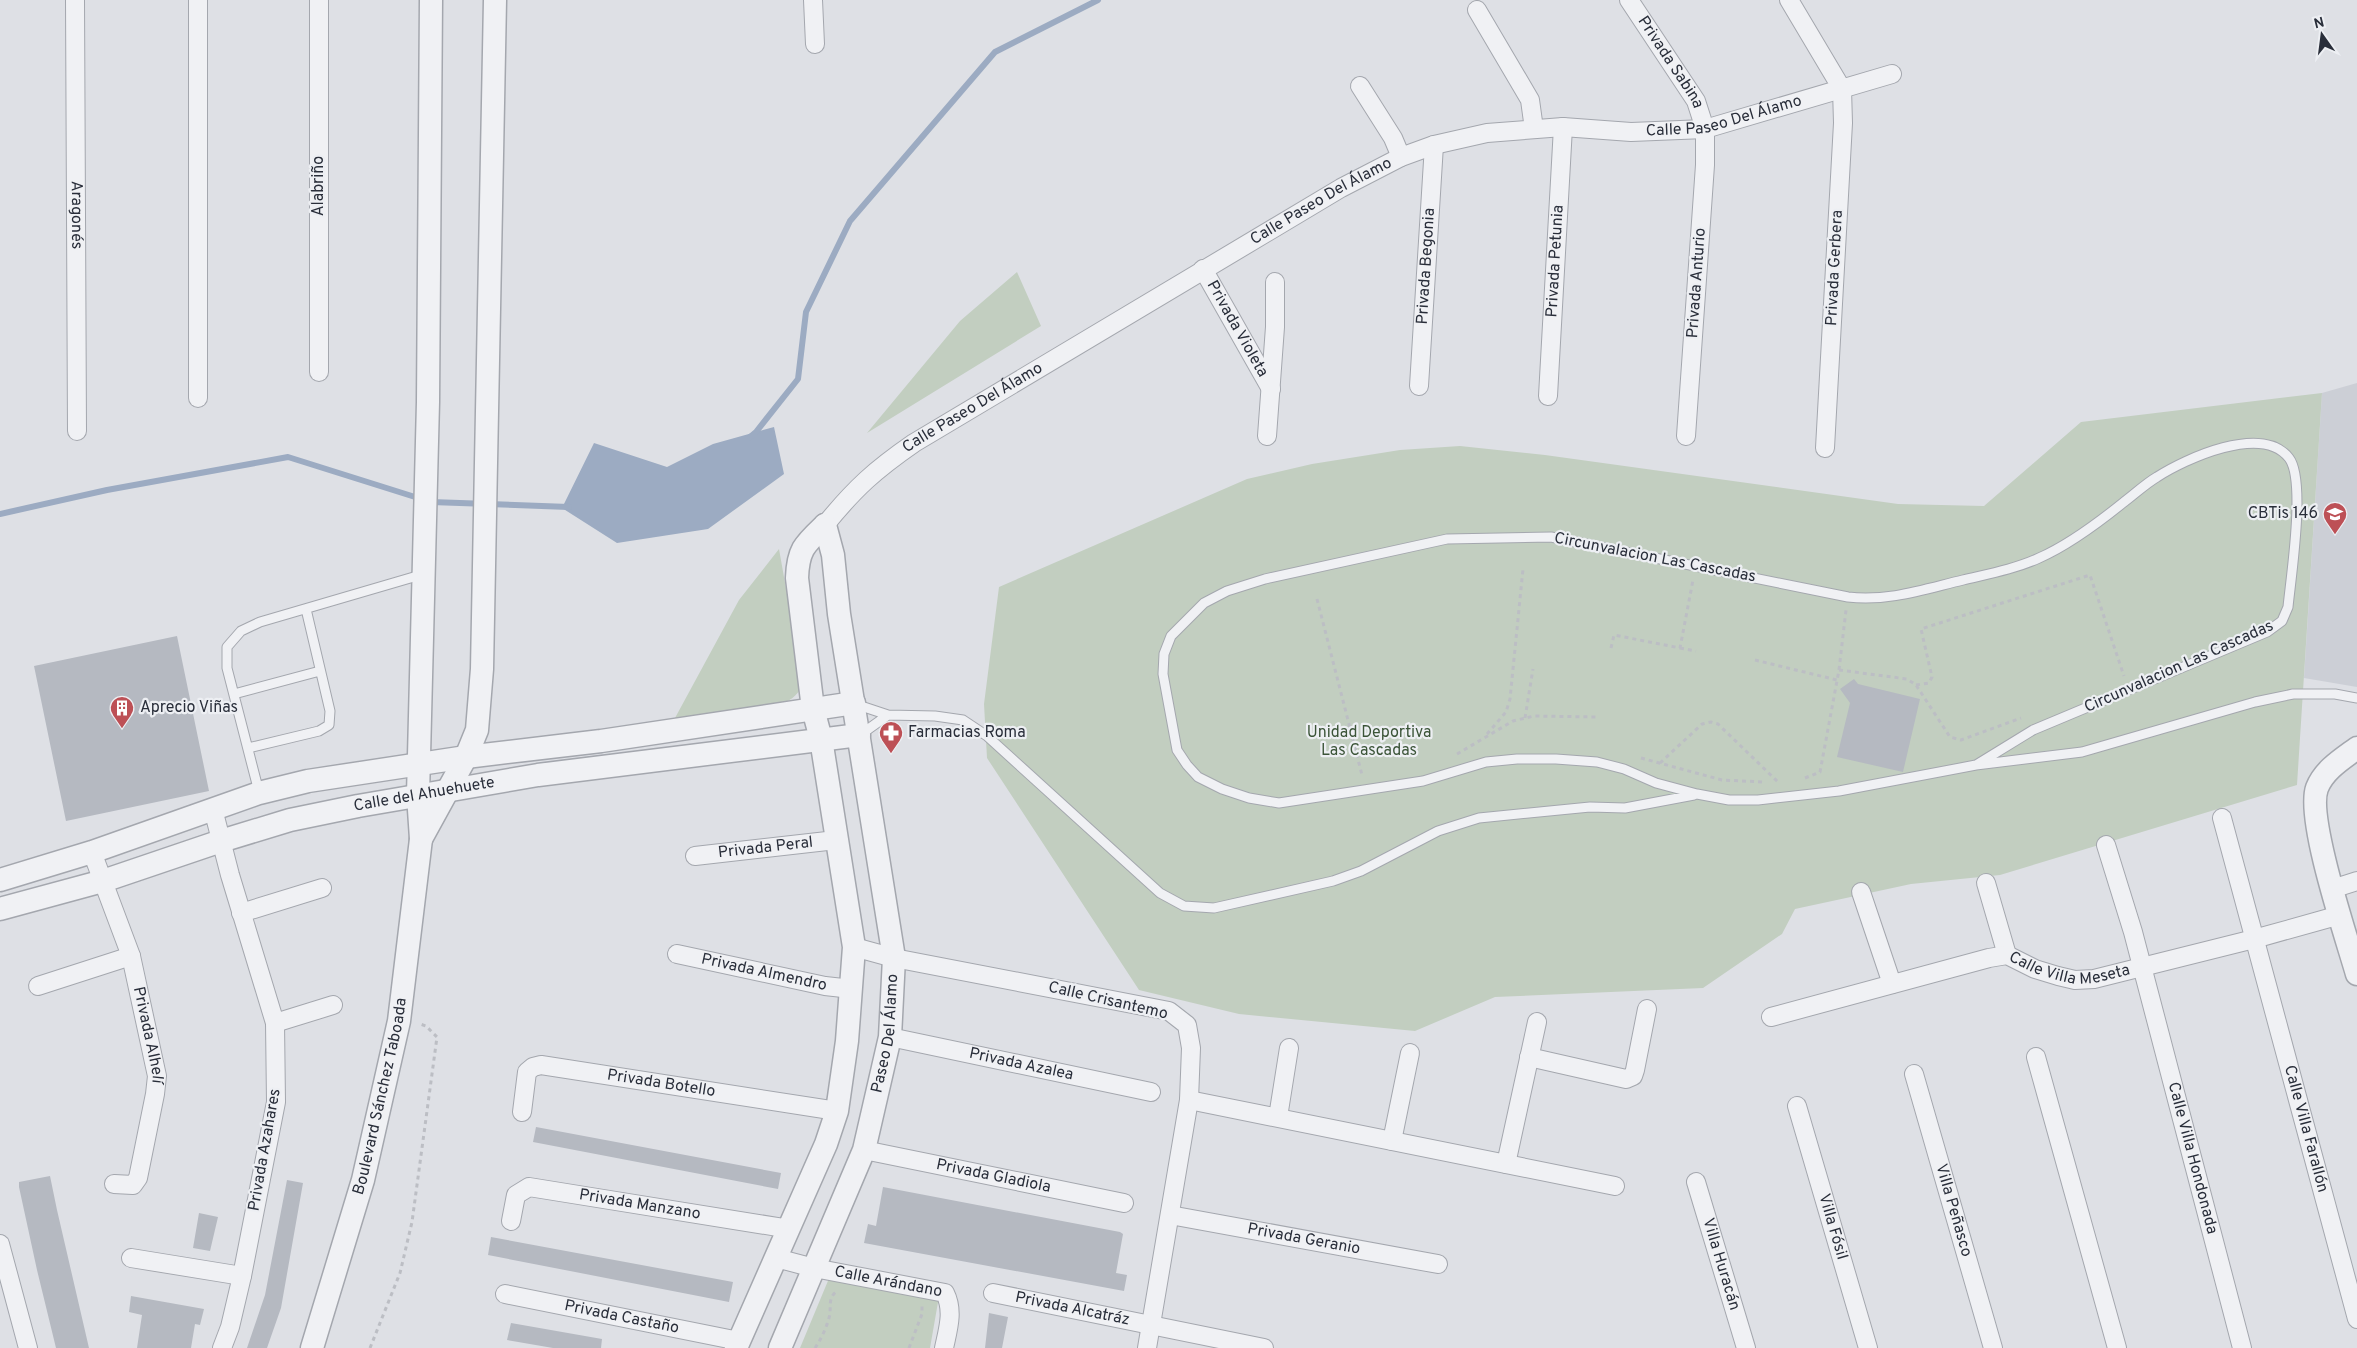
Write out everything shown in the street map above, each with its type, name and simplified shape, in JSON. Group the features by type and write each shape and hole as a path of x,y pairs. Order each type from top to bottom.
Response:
{"street":[{"name":"Aragonés","path":"74,0 77,431"},
{"path":"198,0 198,398"},
{"name":"Alabriño","path":"318,372 320,0"},
{"path":"421,839 418,795 428,382 431,0"},
{"path":"421,839 466,757 477,730 482,668 494,0"},
{"path":"814,0 815,44"},
{"name":"Privada Sabina","path":"1629,0 1696,101 1705,129"},
{"path":"1789,0 1842,88"},
{"path":"1477,10 1530,100 1534,129"},
{"name":"Calle Paseo Del Álamo","path":"813,709 799,611 797,558 803,546 825,525 850,493 878,468 907,448 1203,269 1341,188 1401,157 1434,145 1487,133 1563,127 1631,132 1705,129 1789,106 1892,74"},
{"path":"1360,86 1393,138 1401,157"},
{"name":"Privada Gerbera","path":"1825,448 1843,123 1842,88"},
{"name":"Privada Petunia","path":"1548,396 1563,127"},
{"name":"Privada Anturio","path":"1686,436 1705,166 1705,129"},
{"name":"Privada Begonia","path":"1418,386 1434,145"},
{"name":"Privada Violeta","path":"1203,269 1270,389"},
{"name":"Privada Violeta","path":"1267,436 1275,327 1275,282"},
{"path":"825,525 833,555 839,614 854,703"},
{"name":"Calle del Ahuehuete","path":"0,880 92,852 259,793 308,781 466,757 601,741 854,703"},
{"name":"Paseo Del Álamo","path":"780,1348 864,1150 890,1037 894,958 854,703"},
{"path":"738,1344 826,1144 837,1111 847,1041 854,947 821,739 813,709"},
{"name":"Calle del Ahuehuete","path":"0,909 103,881 290,820 418,795 538,775 859,735"},
{"path":"2357,748 2332,766 2317,788 2314,810 2332,888 2357,974"},
{"name":"Privada Azahares","path":"213,809 241,913 275,1023 276,1102 242,1276 230,1327 222,1348"},
{"name":"Calle Villa Farallón","path":"2222,818 2357,1319"},
{"name":"Boulevard Sánchez Taboada","path":"312,1348 363,1180 399,1021 421,839"},
{"name":"Privada Peral","path":"695,856 836,840"},
{"name":"Calle Villa Hondonada","path":"2106,845 2133,932 2242,1348"},
{"name":"Privada Alhelí","path":"92,852 131,956 154,1056 156,1085 138,1178 133,1185 114,1184"},
{"path":"2332,888 2357,881"},
{"path":"1986,883 2007,955"},
{"path":"241,913 322,888"},
{"path":"1862,892 1892,984"},
{"name":"Calle Villa Meseta","path":"1771,1017 1989,958 2007,955 2035,969 2076,980 2094,979 2254,939 2340,915"},
{"name":"Calle Crisantemo","path":"854,947 894,958 1169,1011 1187,1025 1191,1048 1189,1100 1147,1348"},
{"name":"Privada Almendro","path":"677,954 825,986 852,989"},
{"path":"38,986 131,956"},
{"path":"275,1023 333,1005"},
{"path":"1530,1057 1626,1079 1633,1076 1647,1009"},
{"path":"1506,1164 1537,1022"},
{"name":"Privada Azalea","path":"890,1037 1151,1092"},
{"path":"1278,1118 1290,1048"},
{"path":"1392,1141 1410,1053"},
{"path":"2036,1058 2117,1348"},
{"name":"Privada Botello","path":"522,1112 527,1072 533,1066 541,1064 837,1111"},
{"name":"Villa Peñasco","path":"1914,1074 1993,1348"},
{"path":"1189,1100 1615,1186"},
{"name":"Villa Fósil","path":"1797,1106 1868,1348"},
{"name":"Privada Gladiola","path":"864,1150 1124,1203"},
{"name":"Villa Huracán","path":"1696,1182 1746,1348"},
{"name":"Privada Manzano","path":"511,1221 516,1195 529,1188 790,1229"},
{"name":"Privada Geranio","path":"1170,1215 1438,1264"},
{"path":"0,1244 28,1348"},
{"path":"131,1258 242,1276"},
{"name":"Calle Arándano","path":"776,1258 812,1275 946,1293 950,1302 951,1313 944,1348"},
{"name":"Privada Alcatráz","path":"993,1293 1264,1348"},
{"name":"Privada Castaño","path":"504,1294 738,1344"}],"lane":[{"name":"Circunvalacion Las Cascadas","path":"2254,443 2273,445 2289,458 2297,476 2288,607 2282,621 2267,632 2033,730 1976,764 1839,791 1758,800 1728,800 1656,783 1624,769 1597,762 1518,758 1486,762 1423,782 1279,802 1249,798 1222,789 1198,777 1187,765 1178,750 1163,674 1164,654 1171,636 1204,603 1227,591 1264,579 1447,539 1551,537 1696,566 1848,598 1870,600 1908,594 2014,568 2040,558 2072,540 2156,477 2194,458 2225,448 2254,443"},
{"path":"259,793 227,668 227,647 241,631 260,622 424,573"},
{"path":"248,748 319,731 329,725 330,711 306,609"},
{"path":"234,694 320,671"},
{"path":"1976,764 2082,752 2293,694 2334,694 2357,698"},
{"path":"854,703 888,715 935,716 963,720 987,736 1160,893 1184,906 1214,908 1333,881 1361,871 1438,831 1479,818 1590,807 1626,808 1697,794"},
{"path":"859,735 888,715"}],"path":[{"path":"1680,648 1696,566"},
{"path":"1485,736 1506,712 1510,699 1523,569"},
{"path":"1916,685 1929,683 1932,677 1921,629 2090,575 2126,681"},
{"path":"1801,780 1820,772 1839,670 1848,598"},
{"path":"1317,599 1366,790"},
{"path":"1612,648 1614,635 1696,652"},
{"path":"1755,660 1837,680"},
{"path":"1525,718 1533,669"},
{"path":"1839,670 1907,679 1916,685 1950,737 1961,740 2025,717"},
{"path":"1460,758 1450,759 1485,736 1525,718 1559,715 1597,718"},
{"path":"1660,764 1702,724 1711,722 1718,724 1778,782"},
{"path":"1635,756 1722,780 1759,783 1786,781"},
{"path":"1362,774 1371,773"},
{"path":"370,1348 400,1273 412,1222 437,1037 426,1026 399,1021"},
{"path":"812,1275 837,1291 832,1295 829,1304 830,1315 826,1328 815,1348"}],"shaded area":[{"name":"CBTis 146","path":"2357,383 2357,687 2304,678 2322,393"}],"green space":[{"path":"1017,272 1041,326 867,433 960,321"},
{"name":"Unidad Deportiva Las Cascadas","path":"2322,393 2297,785 2000,875 1911,884 1795,909 1782,934 1703,988 1495,997 1415,1031 1239,1014 1139,990 987,758 984,704 999,587 1247,479 1312,464 1400,450 1460,446 1545,455 1898,504 1984,506 2081,422"},
{"path":"779,549 803,684 801,688 793,698 776,706 675,718 739,600"},
{"path":"835,1264 941,1285 930,1348 800,1348"}],"water":[{"path":"774,427 784,474 708,529 617,543 562,508 594,443 667,467 713,444"}],"building":[{"name":"Aprecio Viñas","path":"177,636 209,791 66,821 34,666"},
{"path":"1854,679 1858,684 1920,699 1903,772 1837,757 1850,703 1840,689"},
{"path":"536,1127 781,1173 778,1189 533,1142"},
{"path":"50,1176 89,1348 56,1348 37,1270 19,1182"},
{"path":"287,1180 303,1183 281,1308 267,1348 247,1348 265,1295"},
{"path":"883,1187 1120,1232 1123,1234 1116,1273 1127,1275 1124,1291 864,1243 868,1224 876,1226"},
{"path":"199,1213 218,1217 210,1251 193,1248"},
{"path":"491,1237 733,1282 729,1302 488,1255"},
{"path":"131,1296 204,1309 200,1325 195,1324 191,1348 137,1348 142,1315 129,1312"},
{"path":"989,1313 1008,1317 1002,1348 985,1348"},
{"path":"511,1323 602,1339 601,1348 553,1348 507,1340"}],"waterway":[{"path":"750,437 798,379 806,312 850,221 995,52 1098,0"},
{"path":"0,514 107,490 288,457 431,502 569,507"}],"place":[{"name":"CBTis 146","path":"2335,535"},
{"name":"Aprecio Viñas","path":"122,729"},
{"name":"Farmacias Roma","path":"891,754"}]}
